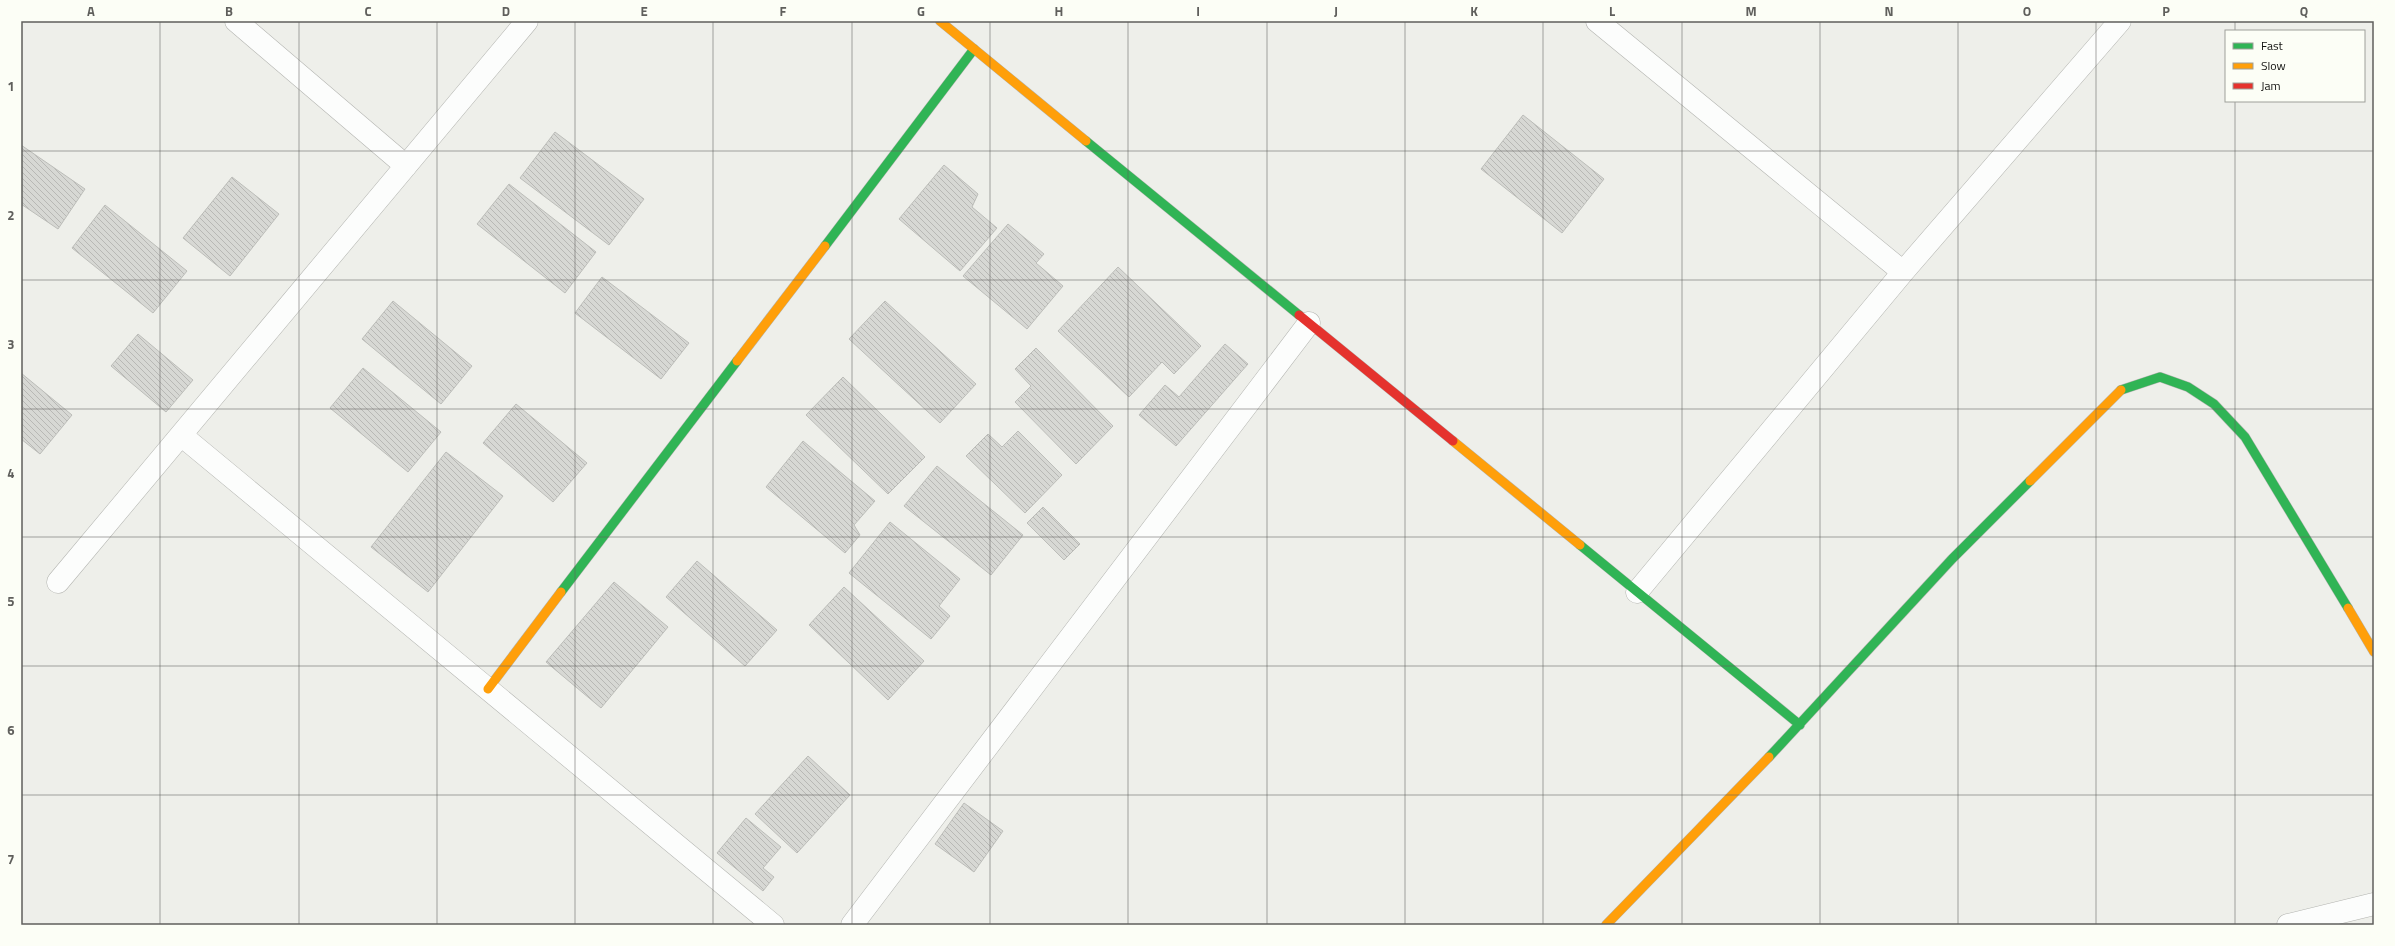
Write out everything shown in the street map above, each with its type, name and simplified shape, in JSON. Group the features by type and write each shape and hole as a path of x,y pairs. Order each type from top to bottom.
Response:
{"street":[{"path":"236,21 406,166"},
{"path":"58,582 527,21"},
{"path":"940,21 1800,725"},
{"path":"1597,21 1903,272"},
{"path":"1637,592 1903,272 2120,21"},
{"path":"488,689 974,49"},
{"path":"852,925 1309,323"},
{"path":"1606,925 1800,725 1952,559 2123,388 2160,377 2188,387 2214,404 2245,437 2374,652"},
{"path":"181,435 773,925"},
{"path":"2288,925 2374,904"}],"building":[{"path":"1523,115 1604,179 1562,233 1481,169"},
{"path":"555,132 644,199 609,245 520,178"},
{"path":"21,145 85,189 58,229 21,204"},
{"path":"944,165 978,194 972,207 997,228 960,271 899,219"},
{"path":"232,177 279,214 230,276 183,238"},
{"path":"509,184 596,252 565,293 477,224"},
{"path":"105,205 187,271 153,313 72,248"},
{"path":"1008,224 1044,254 1036,263 1063,286 1027,329 963,276"},
{"path":"1118,267 1201,346 1174,374 1162,362 1129,397 1058,331"},
{"path":"602,277 689,343 661,379 575,313"},
{"path":"393,301 472,366 441,404 362,339"},
{"path":"885,301 976,384 940,423 849,339"},
{"path":"138,334 193,380 166,412 111,366"},
{"path":"1225,344 1248,364 1176,446 1139,415 1165,385 1179,397"},
{"path":"1036,348 1113,426 1076,464 1015,402 1031,386 1015,369"},
{"path":"363,368 441,432 408,472 330,408"},
{"path":"21,373 72,415 40,454 21,439"},
{"path":"843,377 925,457 888,494 806,415"},
{"path":"516,404 587,463 553,502 483,443"},
{"path":"1018,431 1062,475 1025,513 966,456 988,434 1002,447"},
{"path":"803,441 875,501 854,525 860,535 845,553 766,487"},
{"path":"446,452 503,496 428,592 371,547"},
{"path":"937,466 1023,535 991,575 904,506"},
{"path":"1043,507 1080,544 1064,560 1027,523"},
{"path":"890,522 960,579 939,606 950,616 931,639 849,573"},
{"path":"697,561 777,630 745,666 666,597"},
{"path":"614,582 668,627 601,708 546,662"},
{"path":"844,587 924,661 888,700 809,625"},
{"path":"808,756 850,795 797,853 755,814"},
{"path":"964,803 1003,831 974,872 935,844"},
{"path":"746,818 781,847 763,868 774,877 763,891 717,853"}],"traffic: fast":[{"path":"825,246 974,49"},
{"path":"1086,141 1299,315"},
{"path":"561,592 737,361"},
{"path":"2121,390 2160,377 2188,387 2214,404 2245,437 2348,608"},
{"path":"1769,757 1952,559 2030,481"},
{"path":"1580,545 1800,725"}],"traffic: slow":[{"path":"940,21 1086,141"},
{"path":"737,361 825,246"},
{"path":"2030,481 2121,390"},
{"path":"1453,441 1580,545"},
{"path":"488,689 561,592"},
{"path":"2348,608 2374,652"},
{"path":"1606,925 1769,757"}],"traffic: jam":[{"path":"1299,315 1453,441"}]}
